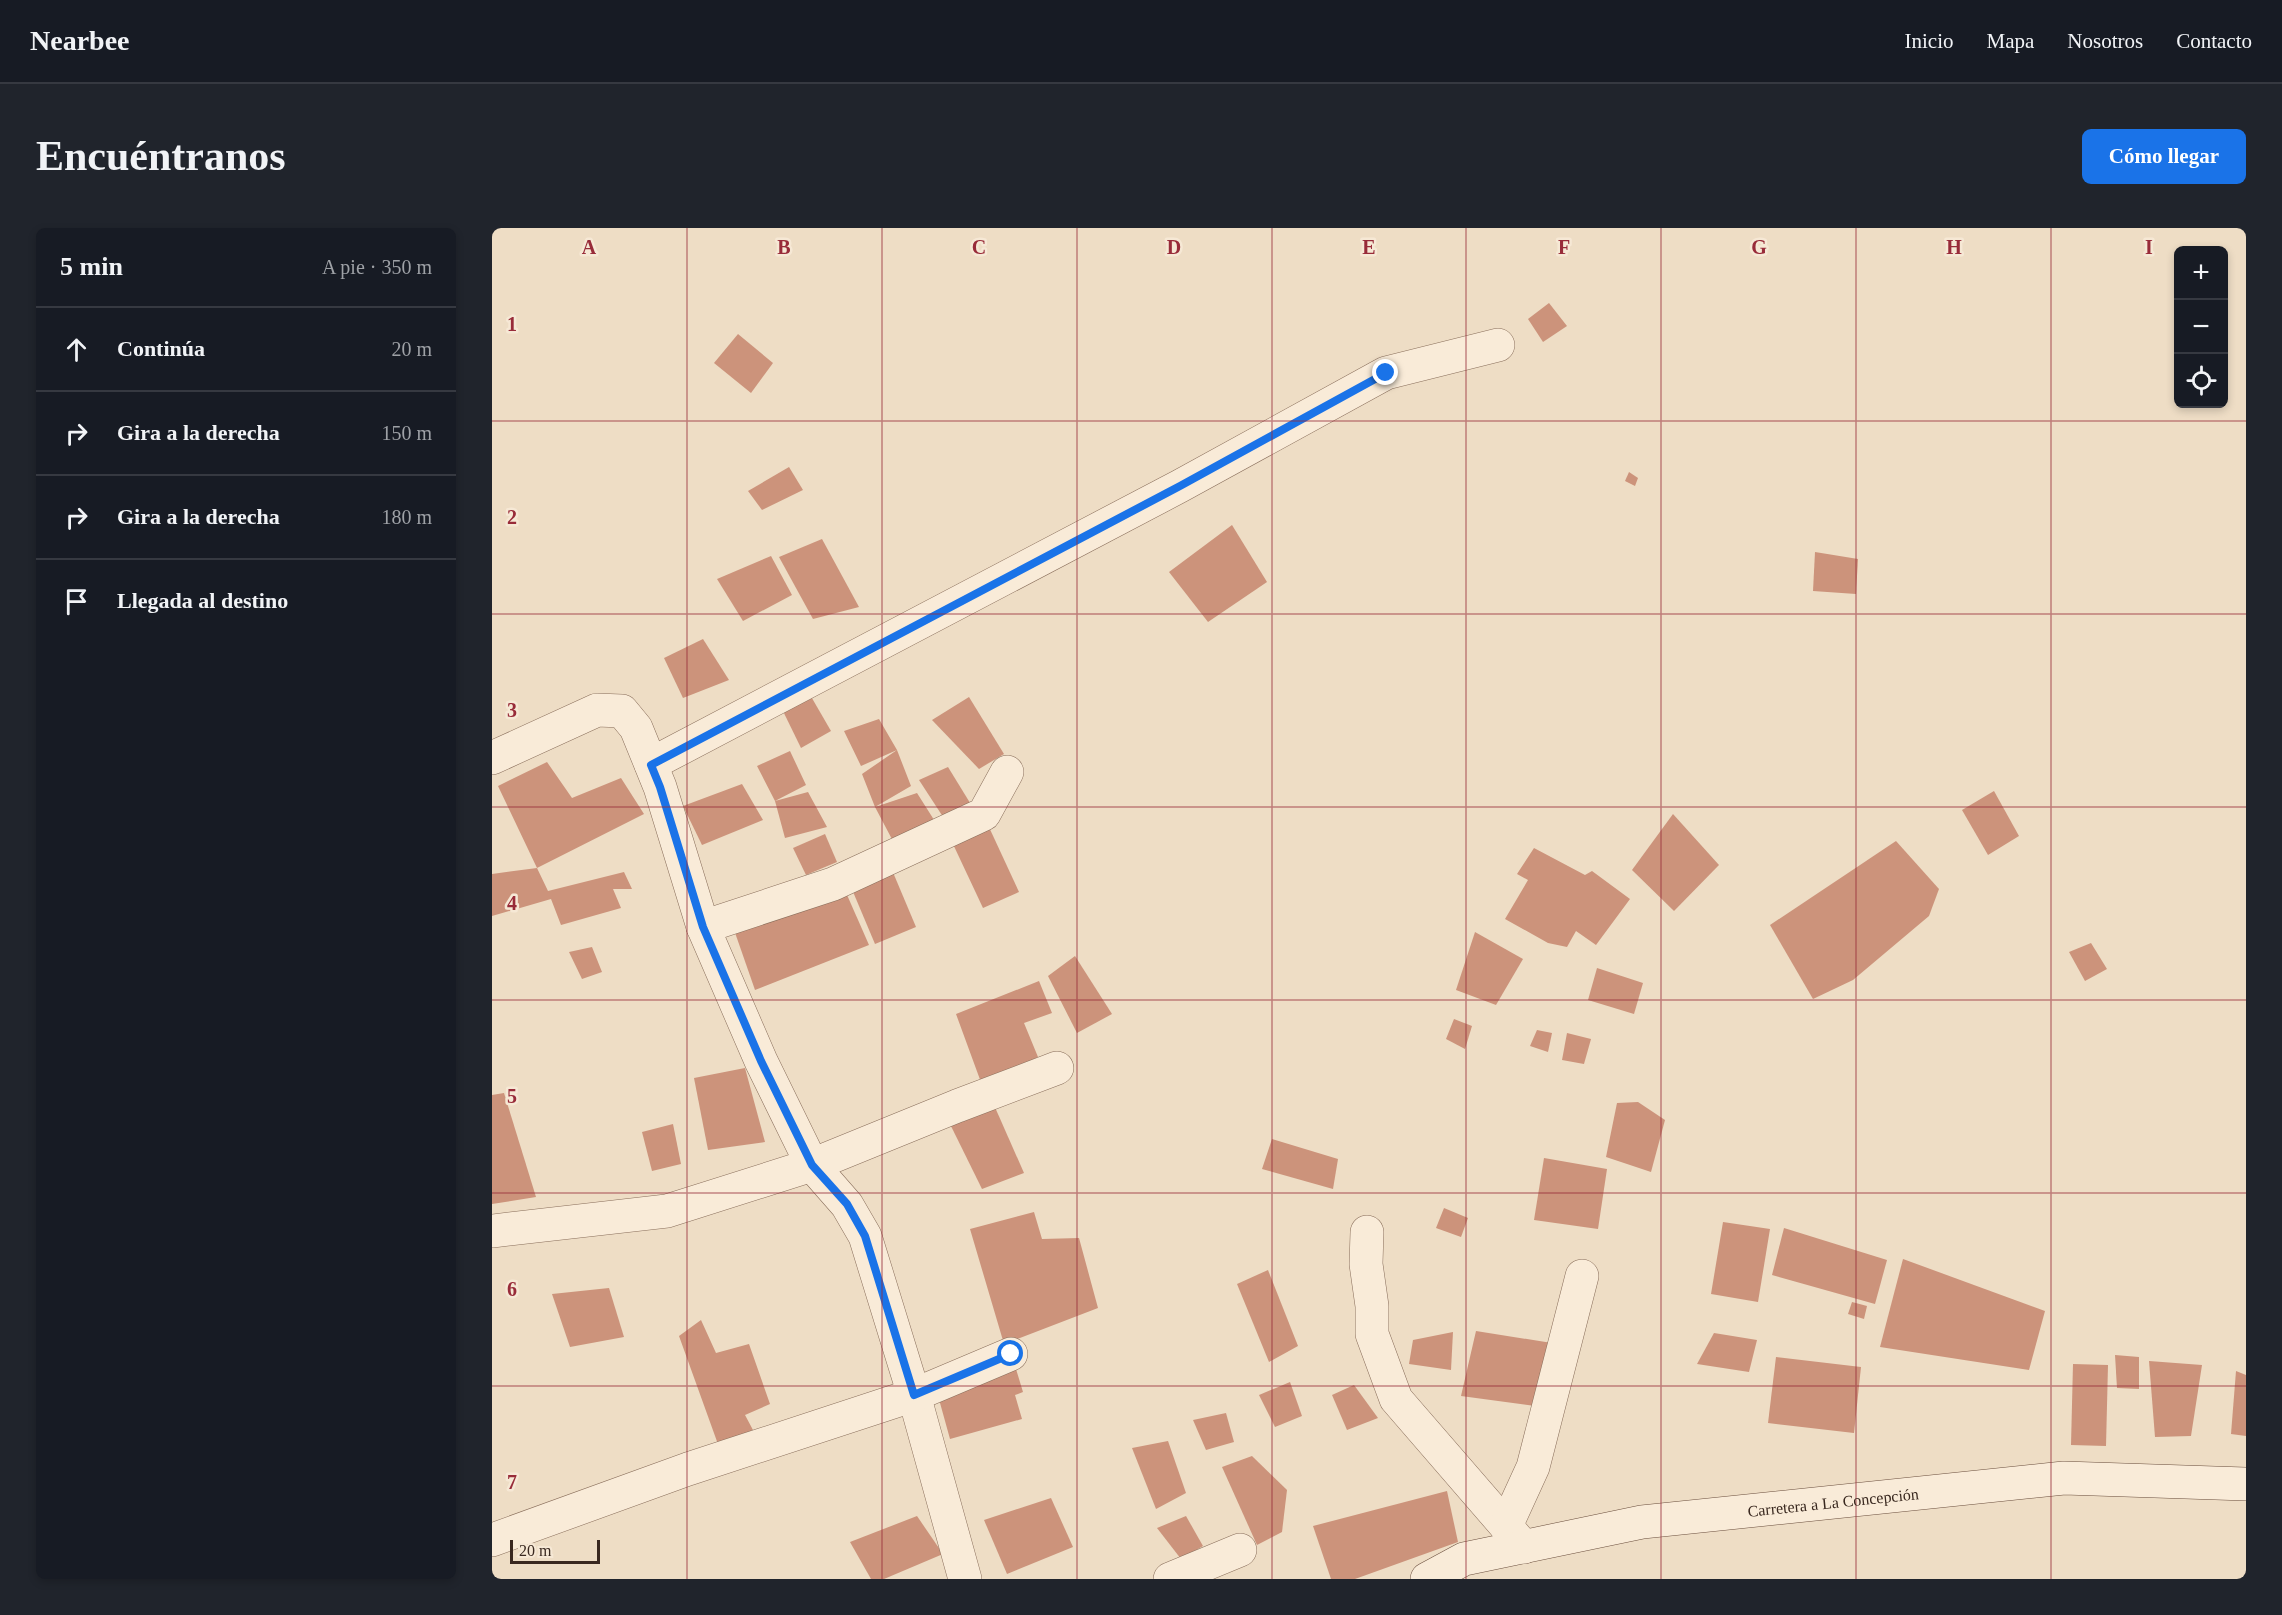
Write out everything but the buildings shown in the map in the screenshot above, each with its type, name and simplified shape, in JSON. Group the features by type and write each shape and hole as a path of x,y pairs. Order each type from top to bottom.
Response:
{"street":[{"path":"651,765 1149,502 1386,373 1498,345"},
{"path":"492,758 597,710 622,711 636,728 660,787 703,927 761,1061 812,1165 847,1204 865,1236 914,1395 965,1579"},
{"path":"703,927 833,884 984,814 1007,772"},
{"path":"492,1231 667,1212 812,1165 1058,1068"},
{"path":"1367,1232 1366,1264 1372,1306 1372,1334 1396,1399 1515,1536"},
{"path":"1515,1536 1582,1276"},
{"path":"492,1540 688,1469 914,1395 1011,1354"},
{"name":"Carretera a La Concepción","path":"1427,1579 1515,1536 2064,1479 2246,1484"},
{"path":"1170,1579 1240,1550"}],"route":[{"path":"1011,1354 914,1395 865,1236 847,1204 812,1165 761,1061 703,927 660,787 651,765 1180,486 1386,373"}]}
